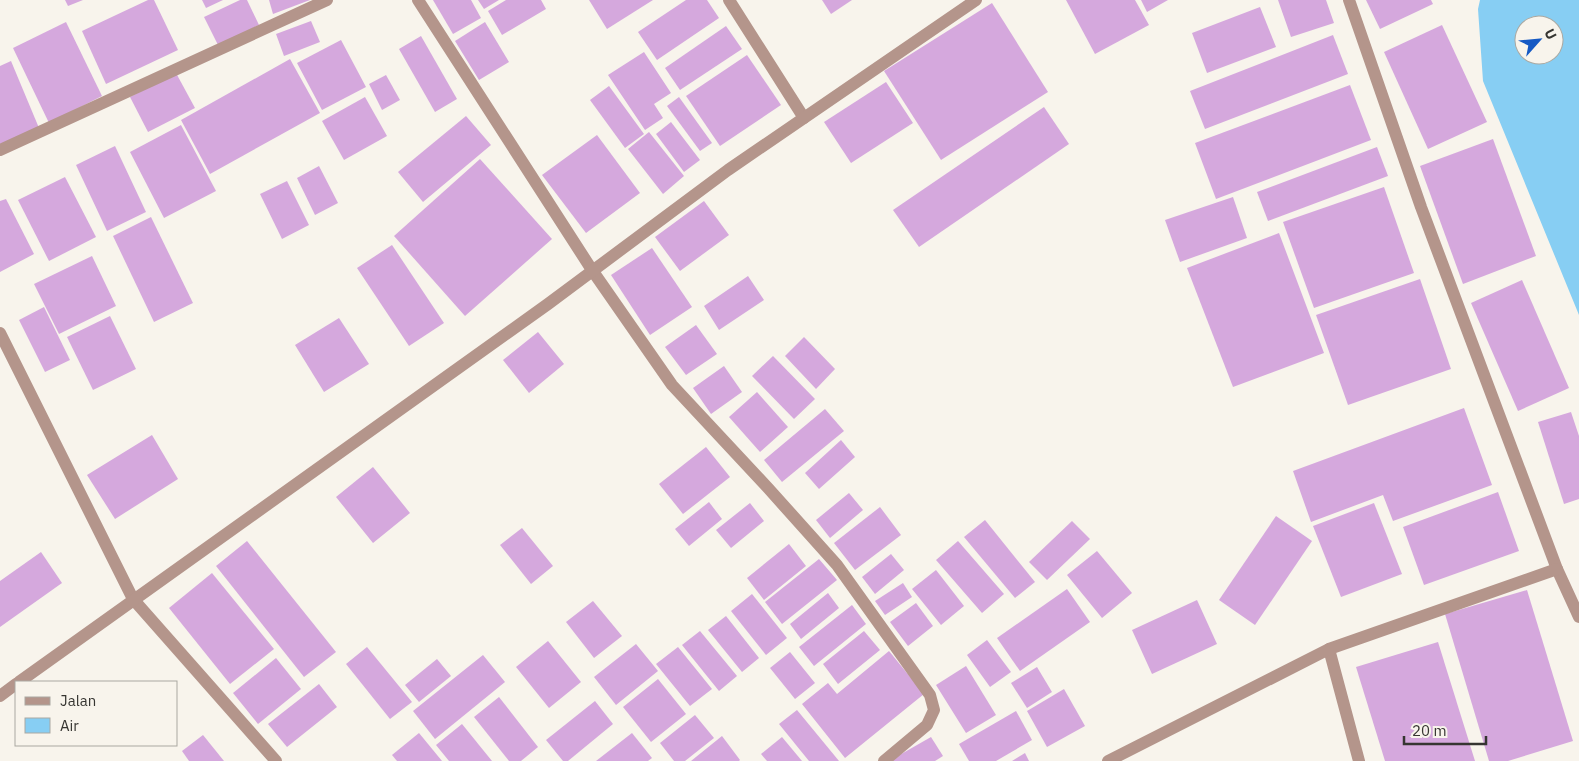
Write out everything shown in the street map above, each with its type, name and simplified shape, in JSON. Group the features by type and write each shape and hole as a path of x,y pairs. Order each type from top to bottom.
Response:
{"street":[{"path":"0,150 327,0"},
{"path":"418,0 592,270 672,385 837,565 930,695 934,710 927,725 884,761"},
{"path":"729,0 804,118"},
{"path":"20,681 548,304 728,170 976,0"},
{"path":"1349,0 1420,207 1556,569 1579,617"},
{"path":"0,333 133,599 276,761"},
{"path":"1108,761 1329,649 1556,569"},
{"path":"1329,649 1360,761"},
{"path":"0,696 15,685"}],"water":[{"path":"1480,0 1579,0 1579,315 1483,81 1478,9"}],"building":[{"path":"65,0 83,0 68,6"},
{"path":"148,0 154,0 178,50 106,84 82,31"},
{"path":"202,0 223,0 206,8"},
{"path":"240,0 247,0 259,25 218,45 204,17"},
{"path":"269,0 310,0 273,14"},
{"path":"433,0 471,0 481,18 453,34"},
{"path":"478,0 499,0 484,9"},
{"path":"506,0 541,0 546,9 502,35 488,11"},
{"path":"589,0 653,0 607,29"},
{"path":"686,0 707,0 719,18 657,60 638,32"},
{"path":"822,0 852,0 831,14"},
{"path":"1066,0 1135,0 1149,25 1095,54"},
{"path":"1141,0 1168,0 1147,12"},
{"path":"1278,0 1326,0 1334,23 1291,37"},
{"path":"1366,0 1431,0 1433,4 1380,29"},
{"path":"992,3 1048,92 941,160 884,71"},
{"path":"1260,7 1276,47 1207,73 1192,33"},
{"path":"311,21 320,42 284,56 276,34"},
{"path":"66,22 102,96 49,123 13,48"},
{"path":"485,22 509,62 479,80 455,41"},
{"path":"1442,25 1487,122 1428,149 1384,52"},
{"path":"726,26 742,49 680,90 665,68"},
{"path":"1333,35 1348,74 1205,129 1190,91"},
{"path":"421,36 457,99 435,112 399,49"},
{"path":"341,40 366,87 322,110 297,63"},
{"path":"644,52 671,93 654,104 663,118 645,130 608,75"},
{"path":"747,55 781,105 720,146 686,96"},
{"path":"290,59 320,113 210,174 181,120"},
{"path":"11,61 39,128 0,145 0,66"},
{"path":"176,73 195,108 148,132 130,97"},
{"path":"386,75 400,100 382,110 369,84"},
{"path":"886,82 913,123 851,163 824,122"},
{"path":"1350,85 1371,140 1216,199 1195,143"},
{"path":"609,86 644,134 625,148 590,100"},
{"path":"365,97 387,136 344,160 322,121"},
{"path":"679,97 712,143 700,151 667,106"},
{"path":"1044,107 1069,144 919,247 893,210"},
{"path":"466,116 491,145 423,202 398,172"},
{"path":"671,122 700,160 684,172 656,134"},
{"path":"181,125 216,191 164,218 130,152"},
{"path":"649,132 684,176 663,194 628,149"},
{"path":"597,135 640,193 586,233 542,175"},
{"path":"1493,139 1536,256 1463,284 1420,166"},
{"path":"115,146 146,212 107,231 76,165"},
{"path":"1377,147 1388,176 1268,221 1257,192"},
{"path":"480,159 552,239 465,316 394,236"},
{"path":"319,166 338,203 315,215 297,178"},
{"path":"65,177 96,237 49,261 18,200"},
{"path":"287,181 309,225 282,239 260,194"},
{"path":"1384,187 1414,273 1314,308 1283,222"},
{"path":"1233,197 1247,238 1180,262 1165,220"},
{"path":"6,199 34,254 0,272 0,201"},
{"path":"704,201 729,235 680,271 655,237"},
{"path":"151,217 193,303 154,322 113,236"},
{"path":"1279,233 1324,353 1233,387 1187,268"},
{"path":"392,245 444,323 409,346 357,268"},
{"path":"652,248 692,307 650,335 611,275"},
{"path":"92,256 116,306 59,334 34,284"},
{"path":"748,276 764,300 719,330 704,306"},
{"path":"1420,279 1451,369 1348,405 1316,315"},
{"path":"1522,280 1569,388 1518,411 1471,303"},
{"path":"44,307 70,360 45,372 19,320"},
{"path":"110,316 136,369 93,390 67,337"},
{"path":"339,318 369,364 324,392 295,345"},
{"path":"696,325 717,354 686,375 665,347"},
{"path":"538,332 564,364 529,393 503,360"},
{"path":"804,337 835,369 816,389 785,356"},
{"path":"773,356 815,399 794,419 752,376"},
{"path":"724,366 742,392 711,414 693,388"},
{"path":"757,392 788,427 760,452 729,417"},
{"path":"1464,408 1492,485 1393,521 1383,495 1311,522 1293,471"},
{"path":"825,409 844,431 782,482 764,460"},
{"path":"1571,412 1579,436 1579,499 1564,504 1538,422"},
{"path":"152,435 178,479 115,519 87,475"},
{"path":"841,440 855,457 819,489 805,473"},
{"path":"706,447 730,477 683,514 659,484"},
{"path":"373,467 410,513 373,543 336,497"},
{"path":"1498,492 1519,551 1424,585 1403,527"},
{"path":"849,493 863,510 830,538 816,520"},
{"path":"709,502 722,519 689,546 675,529"},
{"path":"750,503 764,521 731,548 716,530"},
{"path":"1374,503 1402,574 1341,597 1313,526"},
{"path":"880,507 901,535 855,570 834,543"},
{"path":"1276,516 1312,541 1255,625 1219,600"},
{"path":"985,520 1035,582 1015,598 964,537"},
{"path":"1072,521 1090,539 1047,580 1029,562"},
{"path":"522,528 553,566 531,584 500,545"},
{"path":"247,541 336,652 304,677 216,566"},
{"path":"958,541 1004,594 982,613 936,560"},
{"path":"789,544 806,566 764,600 747,578"},
{"path":"1097,551 1132,593 1102,618 1067,575"},
{"path":"41,552 62,583 0,627 0,581"},
{"path":"891,554 904,570 875,594 862,577"},
{"path":"819,559 837,580 782,624 765,602"},
{"path":"936,570 964,606 941,625 912,589"},
{"path":"212,573 274,649 230,684 169,608"},
{"path":"903,583 912,597 885,615 875,601"},
{"path":"1067,589 1090,622 1020,671 997,638"},
{"path":"1527,590 1573,741 1508,761 1489,761 1445,614"},
{"path":"828,593 839,608 801,639 790,624"},
{"path":"752,594 787,638 766,655 731,611"},
{"path":"1197,600 1217,644 1152,674 1132,630"},
{"path":"593,601 622,636 594,658 566,622"},
{"path":"916,603 933,626 908,646 890,622"},
{"path":"852,605 866,624 814,666 799,647"},
{"path":"726,616 759,658 742,672 708,630"},
{"path":"700,631 737,676 719,691 682,645"},
{"path":"864,631 880,650 838,684 823,664"},
{"path":"987,640 1011,672 990,687 967,655"},
{"path":"548,641 581,682 549,708 516,667"},
{"path":"1438,642 1475,761 1385,761 1356,667"},
{"path":"636,644 658,671 616,705 594,677"},
{"path":"367,647 412,702 390,719 346,664"},
{"path":"678,647 712,689 690,706 656,664"},
{"path":"889,651 924,694 845,758 802,704 828,683 837,694"},
{"path":"790,652 815,683 795,699 770,668"},
{"path":"483,655 505,682 435,739 413,711"},
{"path":"276,658 301,689 258,724 233,693"},
{"path":"437,659 451,676 419,702 405,685"},
{"path":"966,666 996,715 966,733 936,685"},
{"path":"1037,667 1052,692 1027,708 1011,683"},
{"path":"658,679 686,714 651,742 623,707"},
{"path":"319,684 337,707 287,747 268,724"},
{"path":"1064,689 1085,726 1047,747 1027,711"},
{"path":"499,697 538,747 521,761 509,761 474,717"},
{"path":"595,701 613,724 568,761 563,761 546,740"},
{"path":"797,710 839,761 809,761 779,724"},
{"path":"1016,711 1032,740 996,761 969,761 959,744"},
{"path":"695,715 714,738 685,761 674,761 660,743"},
{"path":"462,724 492,761 449,761 436,745"},
{"path":"419,733 442,761 397,761 392,755"},
{"path":"632,733 652,758 648,761 596,761"},
{"path":"203,735 224,761 189,761 182,751"},
{"path":"722,736 739,761 691,761"},
{"path":"782,737 802,761 767,761 761,754"},
{"path":"931,737 943,756 935,761 889,761"},
{"path":"1025,753 1029,761 1012,761"}]}
